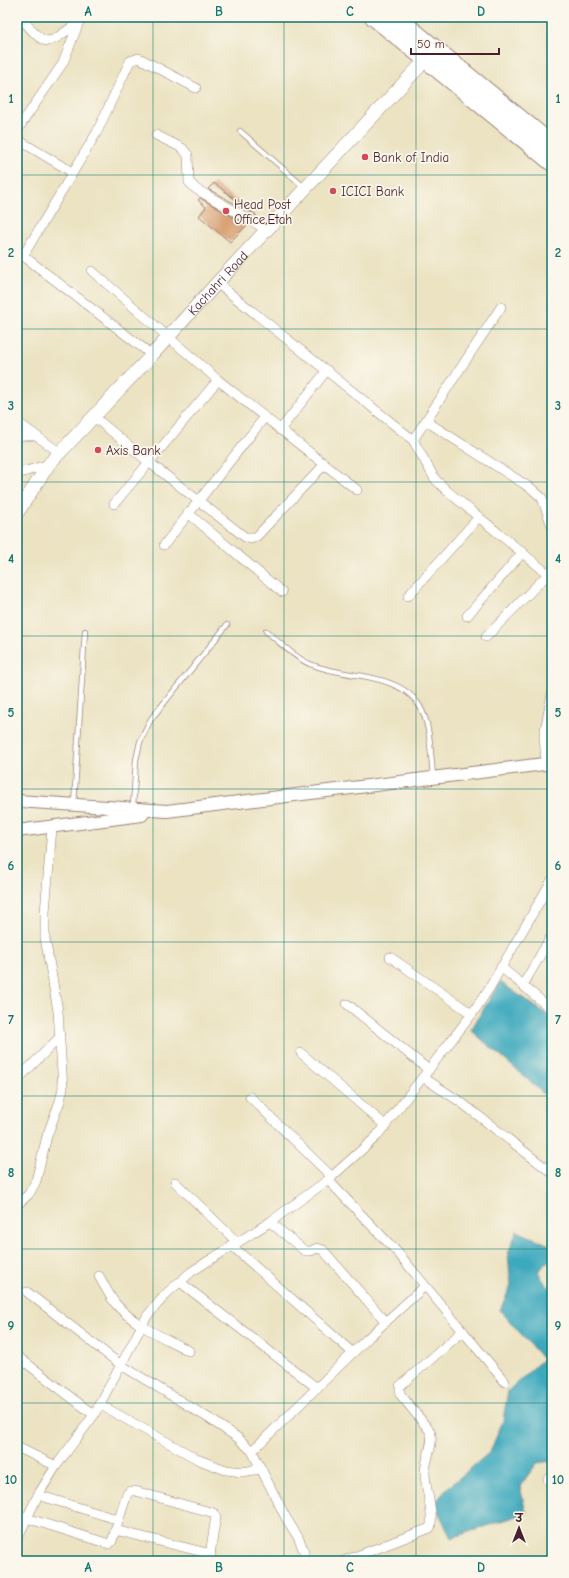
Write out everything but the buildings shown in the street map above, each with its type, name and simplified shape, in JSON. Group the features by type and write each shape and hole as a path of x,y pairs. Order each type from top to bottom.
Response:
{"highway":[{"path":"374,17 431,54 552,144"},
{"path":"397,17 431,54 552,163"}],"main road":[{"name":"Kachahri Road","path":"17,513 49,464 93,416 152,356 217,283 431,54"}],"street":[{"path":"20,17 39,38 45,42 52,42 80,19"},
{"path":"72,172 20,141 17,135 18,129 63,63 80,19"},
{"path":"152,356 20,253 97,132 130,61 139,58 196,88"},
{"path":"156,135 182,148 188,155 189,182 196,189 267,230"},
{"path":"92,270 218,380 264,418 357,490"},
{"path":"217,283 413,440 435,479 479,517 550,572 486,638"},
{"path":"413,440 501,307"},
{"path":"280,430 327,370"},
{"path":"114,504 150,463 218,380"},
{"path":"93,416 150,463 245,537 251,539 257,536 325,464"},
{"path":"164,545 198,499 264,418"},
{"path":"426,421 532,489 542,498 552,526"},
{"path":"17,422 60,452"},
{"path":"17,436 35,436"},
{"path":"17,474 49,464"},
{"path":"188,513 282,592"},
{"path":"408,596 479,517"},
{"path":"467,616 523,552"},
{"path":"17,831 52,828 167,811 549,763 544,736 552,694"},
{"path":"17,801 167,811"},
{"path":"17,1205 29,1194 36,1181 46,1136 60,1101 63,1088 58,1011 45,938 45,912 52,828"},
{"path":"17,1539 21,1517 38,1495 56,1466 94,1415 142,1325 167,1293 190,1272 234,1243 270,1222 330,1179 376,1137 472,1014 552,880"},
{"path":"523,985 552,934"},
{"path":"390,957 472,1014"},
{"path":"501,967 552,1010"},
{"path":"348,1004 426,1074 552,1173"},
{"path":"17,1080 60,1037"},
{"path":"301,1052 386,1126"},
{"path":"250,1097 330,1179 398,1253 505,1382"},
{"path":"175,1182 234,1243 353,1353"},
{"path":"270,1222 305,1251 311,1251 316,1248 323,1250 386,1322"},
{"path":"99,1276 116,1304 142,1325 189,1351"},
{"path":"180,1282 317,1388"},
{"path":"252,1451 353,1353 425,1286"},
{"path":"27,1292 121,1365 210,1419 238,1438 252,1451 286,1518 298,1537 304,1551 304,1561"},
{"path":"344,1561 430,1528 432,1522 425,1483 425,1467 432,1436 430,1430 400,1394 399,1390 400,1386 463,1331"},
{"path":"17,1356 94,1415"},
{"path":"99,1404 199,1460 226,1470 242,1472 261,1469"},
{"path":"17,1447 56,1466"},
{"path":"21,1517 106,1544 112,1541 127,1494 130,1491 135,1491 214,1513 217,1520 210,1558 116,1530"},
{"path":"38,1495 119,1520"}],"lane":[{"path":"240,131 306,188"},
{"path":"132,809 136,760 140,742 151,719 227,625"},
{"path":"74,805 85,631"},
{"path":"266,631 307,663 331,672 383,680 405,689 423,710 429,730 433,778"}],"water":[{"path":"500,982 552,1018 552,1101 471,1030"},
{"path":"517,1231 552,1246 552,1257 538,1272 546,1285 552,1289 552,1461 537,1463 520,1486 526,1513 451,1538 437,1509 437,1501 445,1490 490,1452 503,1421 508,1391 543,1359 500,1310 511,1286 508,1254"}],"place":[{"name":"Bank of India","path":"365,157"},
{"name":"ICICI Bank","path":"333,191"},
{"name":"Head Post Office,Etah","path":"226,211"},
{"name":"Axis Bank","path":"98,450"}]}
